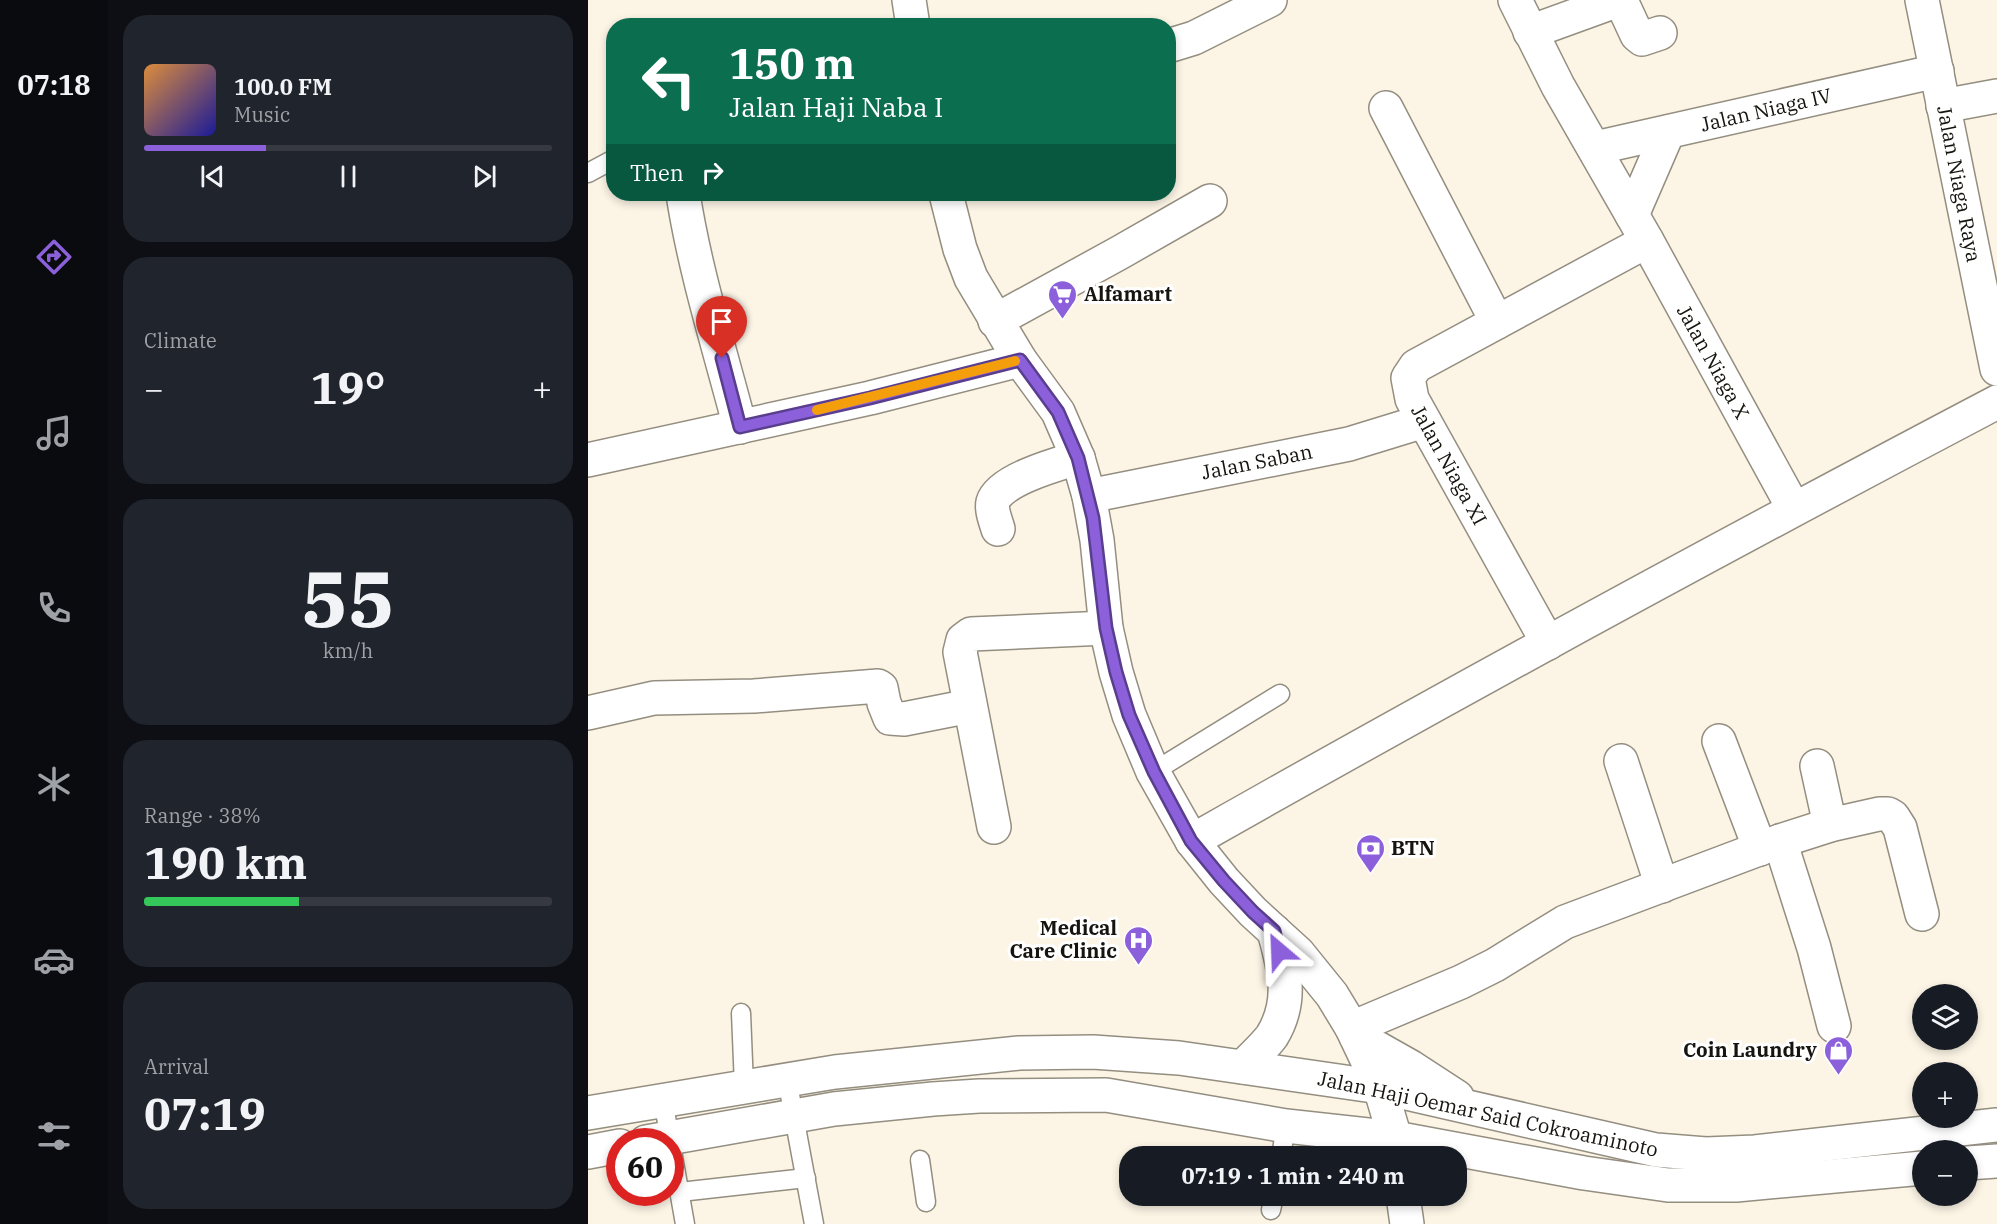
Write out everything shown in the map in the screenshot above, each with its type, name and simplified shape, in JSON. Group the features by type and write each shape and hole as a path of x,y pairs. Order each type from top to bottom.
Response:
{"street":[{"path":"909,0 912,18"},
{"path":"1176,44 1194,38 1270,0"},
{"name":"Jalan Niaga X","path":"1515,0 1558,86 1640,228 1794,509"},
{"name":"Jalan Niaga Raya","path":"1922,0 1997,369"},
{"path":"1530,32 1610,3 1624,7 1637,35 1642,39 1660,33"},
{"name":"Jalan Niaga IV","path":"1595,148 1937,71"},
{"path":"1943,106 1997,96"},
{"path":"1386,108 1497,322"},
{"path":"1640,228 1668,132"},
{"path":"685,201 687,220 704,290 740,427"},
{"path":"948,201 960,249 971,278 1020,360 1058,412 1078,458 1089,496 1097,540 1106,628 1129,715 1154,772 1191,841 1253,912 1298,953 1316,973 1354,1032 1380,1088 1389,1146"},
{"path":"995,321 1119,254 1210,201"},
{"name":"Jalan Niaga XI","path":"1548,643 1412,399 1408,378 1416,366 1497,322 1640,228"},
{"path":"588,460 870,398 1020,360"},
{"path":"1191,841 1794,509 1997,402"},
{"name":"Jalan Saban","path":"1089,496 1349,444 1424,421"},
{"path":"998,530 993,506 997,495 1004,488 1033,472 1078,458"},
{"path":"993,827 960,652 963,640 971,634 1106,628"},
{"path":"588,713 654,698 753,696 878,686 881,688 890,718 904,719 970,706"},
{"path":"1719,741 1770,845 1814,948 1834,1026"},
{"path":"1621,761 1662,886"},
{"path":"1817,766 1830,825"},
{"path":"1354,1032 1496,965 1565,922 1770,845 1830,825 1879,814 1893,817 1900,828 1922,914"},
{"path":"1243,1067 1270,1038 1281,1017 1285,995 1285,971 1274,931"},
{"path":"1354,1032 1455,1096 1482,1110"},
{"name":"Jalan Haji Oemar Said Cokroaminoto","path":"588,1113 835,1072 1019,1053 1094,1052 1179,1058 1380,1088 1656,1150 1706,1154 1755,1152 1997,1125"},
{"name":"Jalan Haji Oemar Said Cokroaminoto","path":"684,1135 845,1108 979,1096 1106,1095 1283,1141 1349,1134 1380,1146"},
{"path":"588,1152 606,1149"},
{"name":"Jalan Haji Oemar Said Cokroaminoto","path":"1467,1155 1668,1185 1736,1185 1912,1169"},
{"path":"1978,1162 1997,1161"},
{"path":"1404,1206 1407,1224"}],"lane":[{"path":"588,172 606,163"},
{"path":"1154,772 1280,694"},
{"path":"741,1013 744,1086"},
{"path":"787,1079 814,1224"},
{"path":"659,1128 663,1100"},
{"path":"920,1160 926,1202"},
{"path":"684,1192 806,1178"},
{"path":"682,1206 685,1224"}],"slow traffic":[{"path":"817,410 1015,361"}],"place":[{"name":"Alfamart","path":"1063,320"},
{"name":"BTN","path":"1370,874"},
{"name":"Medical Care Clinic","path":"1138,966"},
{"name":"Coin Laundry","path":"1838,1076"}],"route":[{"path":"722,358 740,427 870,398 1020,360 1058,412 1078,458 1089,496 1097,540 1106,628 1129,715 1154,772 1191,841 1224,881 1274,931 1279,951"}]}
